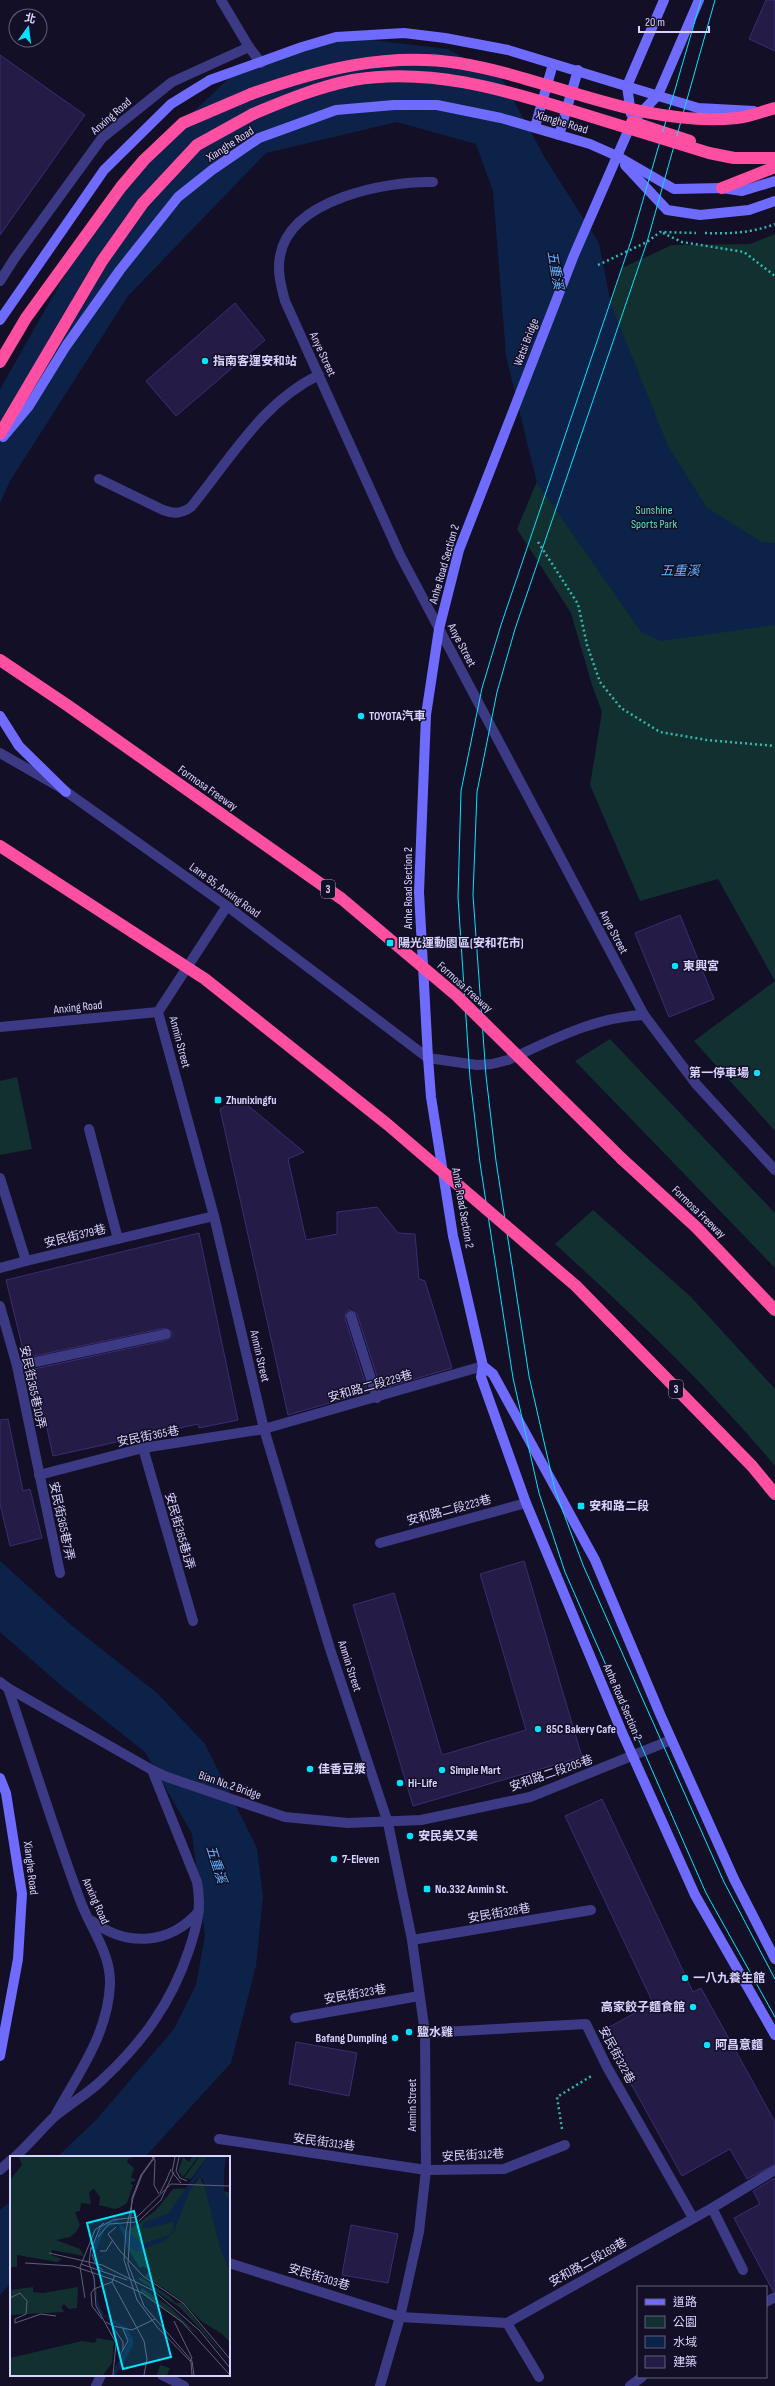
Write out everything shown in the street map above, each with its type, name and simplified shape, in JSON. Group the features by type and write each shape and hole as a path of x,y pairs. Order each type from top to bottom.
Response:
{"highway":[{"path":"0,362 26,318 121,186 144,160 183,123 251,94 298,77 357,63 408,59 457,63 515,75 634,110 670,118 739,118 775,108"},
{"path":"0,434 102,261 143,202 197,145 253,114 302,94 354,80 438,78 476,83 524,96 709,153 734,158 775,158"},
{"path":"632,122 737,156 775,152"},
{"path":"722,188 775,167"},
{"name":"Formosa Freeway","path":"0,660 67,705 342,899 457,996 622,1159 696,1227 775,1310"},
{"name":"3","path":"0,846 205,979 387,1124 576,1286 752,1466 775,1494"}],"main road":[{"path":"632,122 627,86 664,0"},
{"path":"632,122 658,95 699,0"},
{"path":"0,320 104,170 165,110 210,80 261,63 302,47 336,37 404,33 445,38 508,50 578,70 698,108 750,112 775,105"},
{"path":"535,128 553,64"},
{"path":"560,135 578,70"},
{"name":"Xianghe Road","path":"0,440 29,406 66,346 120,270 178,197 212,170 259,138 336,110 394,105 437,105 560,135 617,156 674,189 722,188 742,191 775,181"},
{"name":"Watsi Bridge","path":"475,508 566,274 632,122"},
{"path":"617,156 668,210 700,215 749,210 775,201"},
{"name":"Anhe Road Section 2","path":"475,508 456,562 439,629 426,715 418,892 431,1097 453,1236 483,1366 481,1377 526,1503 632,1756 695,1895 775,2035"},
{"path":"0,716 19,746 66,792"},
{"path":"483,1366 493,1374 595,1560 671,1740 734,1878 775,1959"},
{"name":"Xianghe Road","path":"0,1778 6,1794 22,1894 18,1959 0,2056"}],"street":[{"path":"221,0 249,47 261,63"},
{"name":"Anxing Road","path":"0,281 102,138 172,82 249,47"},
{"name":"Anye Street","path":"433,182 411,182 386,186 336,200 312,213 296,226 285,240 280,255 280,283 285,301 400,555 644,1015 696,1084 775,1170"},
{"path":"99,479 163,510 172,513 183,513 198,498 228,457 278,403 303,383 319,375"},
{"name":"Lane 95, Anxing Road","path":"0,753 66,792 227,906 428,1058"},
{"name":"Anmin Street","path":"227,906 158,1012 214,1216 264,1429 330,1649 388,1823 412,1940 425,2033 426,2170 419,2232 400,2317 380,2386"},
{"name":"Anxing Road","path":"0,1027 158,1012"},
{"path":"428,1058 477,1065 492,1064 508,1060 598,1021 622,1016 644,1015"},
{"path":"89,1129 118,1239"},
{"path":"0,1178 26,1261"},
{"name":"安民街379巷","path":"0,1268 214,1216"},
{"name":"安民街365巷10弄","path":"0,1306 17,1366 39,1475"},
{"path":"351,1316 377,1398"},
{"path":"17,1366 166,1334"},
{"name":"安和路二段229巷","path":"264,1429 377,1398 483,1366"},
{"name":"安民街365巷","path":"39,1475 143,1448 264,1429"},
{"name":"安民街365巷1弄","path":"143,1448 193,1621"},
{"name":"安民街365巷7弄","path":"39,1475 60,1573"},
{"name":"安和路二段223巷","path":"380,1542 526,1503"},
{"name":"Anxing Road","path":"4,1685 152,1770 167,1777"},
{"name":"Anxing Road","path":"4,1685 80,1902 91,1920 108,1965 110,1983 102,2029 92,2051 53,2118"},
{"name":"安和路二段205巷","path":"388,1823 445,1816 530,1797 671,1740"},
{"name":"Anxing Road","path":"15,2156 53,2118 100,2082 136,2046 167,2003 180,1976 200,1909 197,1882 152,1770"},
{"name":"Bian No.2 Bridge","path":"167,1777 285,1817 348,1823 388,1823"},
{"path":"91,1920 110,1932 124,1937 143,1939 162,1937 178,1930 189,1922 200,1909"},
{"name":"安民街328巷","path":"412,1940 591,1910"},
{"name":"安民街323巷","path":"295,2018 419,1996"},
{"name":"安民街322巷","path":"425,2033 586,2024 607,2067 693,2218"},
{"name":"安民街313巷","path":"219,2139 426,2170"},
{"name":"安民街312巷","path":"426,2170 504,2169 565,2145"},
{"path":"0,2170 10,2161"},
{"name":"安和路二段169巷","path":"507,2323 712,2208 775,2170"},
{"path":"712,2208 743,2270"},
{"name":"安民街303巷","path":"230,2263 400,2317"},
{"path":"400,2317 507,2323 539,2377"},
{"path":"96,2386 101,2376"},
{"path":"164,2376 184,2386"},
{"path":"630,2386 641,2378"}],"path":[{"path":"598,265 647,242 660,232 682,242 744,252 775,276"},
{"path":"538,542 578,604 588,645 600,682 622,708 660,732 707,740 775,746"},
{"path":"565,2145 557,2096 607,2067"}],"green space":[{"name":"Sunshine Sports Park","path":"775,234 775,981 718,879 640,901 590,785 602,712 592,685 571,613 517,529 611,304 622,268 672,245 750,244"},
{"name":"第一停車場","path":"775,981 775,1131 694,1041"},
{"path":"610,1039 775,1213 775,1268 575,1061"},
{"path":"17,1077 32,1149 0,1155 0,1081"},
{"path":"593,1210 691,1297 775,1389 775,1466 723,1407 669,1351 555,1244"}],"water":[{"name":"五重溪","path":"337,36 448,49 502,79 545,158 599,243 611,304 668,446 707,508 762,542 775,543 775,625 661,641 641,632 537,483 506,356 493,191 476,144 397,122 266,153 128,296 10,481 0,503 0,389 118,182 239,69"},
{"name":"五重溪","path":"0,1561 70,1624 157,1693 205,1744 257,1848 263,1896 256,1966 231,2063 146,2156 58,2156 96,2120 174,2029 196,1985 205,1936 192,1834 145,1752 64,1688 0,1632"},
{"path":"10,2202 10,2284 0,2295 0,2210"}],"building":[{"path":"766,0 775,0 775,51 749,39"},
{"path":"0,55 85,115 0,235"},
{"name":"指南客運安和站","path":"235,303 265,340 176,416 146,381"},
{"name":"東興宮","path":"680,915 714,999 669,1017 635,933"},
{"path":"239,1098 304,1152 288,1159 306,1240 337,1234 337,1212 377,1207 398,1233 415,1234 419,1279 425,1281 452,1368 381,1389 357,1314 349,1310 346,1312 345,1318 368,1392 288,1415 220,1109"},
{"path":"199,1233 238,1420 199,1428 198,1424 53,1456 34,1369 167,1340 172,1336 172,1332 165,1328 25,1358 6,1280"},
{"path":"8,1419 23,1491 30,1489 42,1538 10,1546 0,1504 0,1420"},
{"path":"524,1561 582,1757 413,1806 353,1605 394,1593 442,1755 526,1730 480,1574"},
{"path":"602,1799 693,1992 701,1988 775,2122 775,2164 747,2179 730,2149 682,2176 602,2031 653,2003 565,1816"},
{"path":"296,2042 357,2053 349,2096 289,2084"},
{"path":"775,2178 775,2291 773,2291 734,2218 760,2204 753,2191"},
{"path":"351,2225 398,2234 388,2283 342,2275"}],"tram line":[{"path":"701,0 632,238 501,625 482,688 461,791 458,897 470,1078 480,1163 513,1378 539,1493 565,1572 706,1893 775,2017"},
{"path":"715,0 647,242 515,629 497,692 477,792 473,895 486,1076 496,1161 529,1376 555,1490 583,1565 724,1882 775,1979"}],"place":[{"name":"指南客運安和站","path":"205,361"},
{"name":"TOYOTA汽車","path":"361,716"},
{"name":"陽光運動園區(安和花市)","path":"390,943"},
{"name":"東興宮","path":"675,966"},
{"name":"第一停車場","path":"757,1073"},
{"name":"Zhunixingfu","path":"218,1100"},
{"name":"安和路二段","path":"581,1506"},
{"name":"85C Bakery Cafe","path":"538,1729"},
{"name":"佳香豆漿","path":"310,1769"},
{"name":"Simple Mart","path":"442,1770"},
{"name":"Hi-Life","path":"400,1783"},
{"name":"安民美又美","path":"410,1836"},
{"name":"7-Eleven","path":"334,1859"},
{"name":"No.332 Anmin St.","path":"427,1889"},
{"name":"一八九養生館","path":"685,1978"},
{"name":"高家餃子麵食館","path":"693,2007"},
{"name":"鹽水雞","path":"409,2032"},
{"name":"Bafang Dumpling","path":"395,2038"},
{"name":"阿昌意麵","path":"707,2045"}]}
